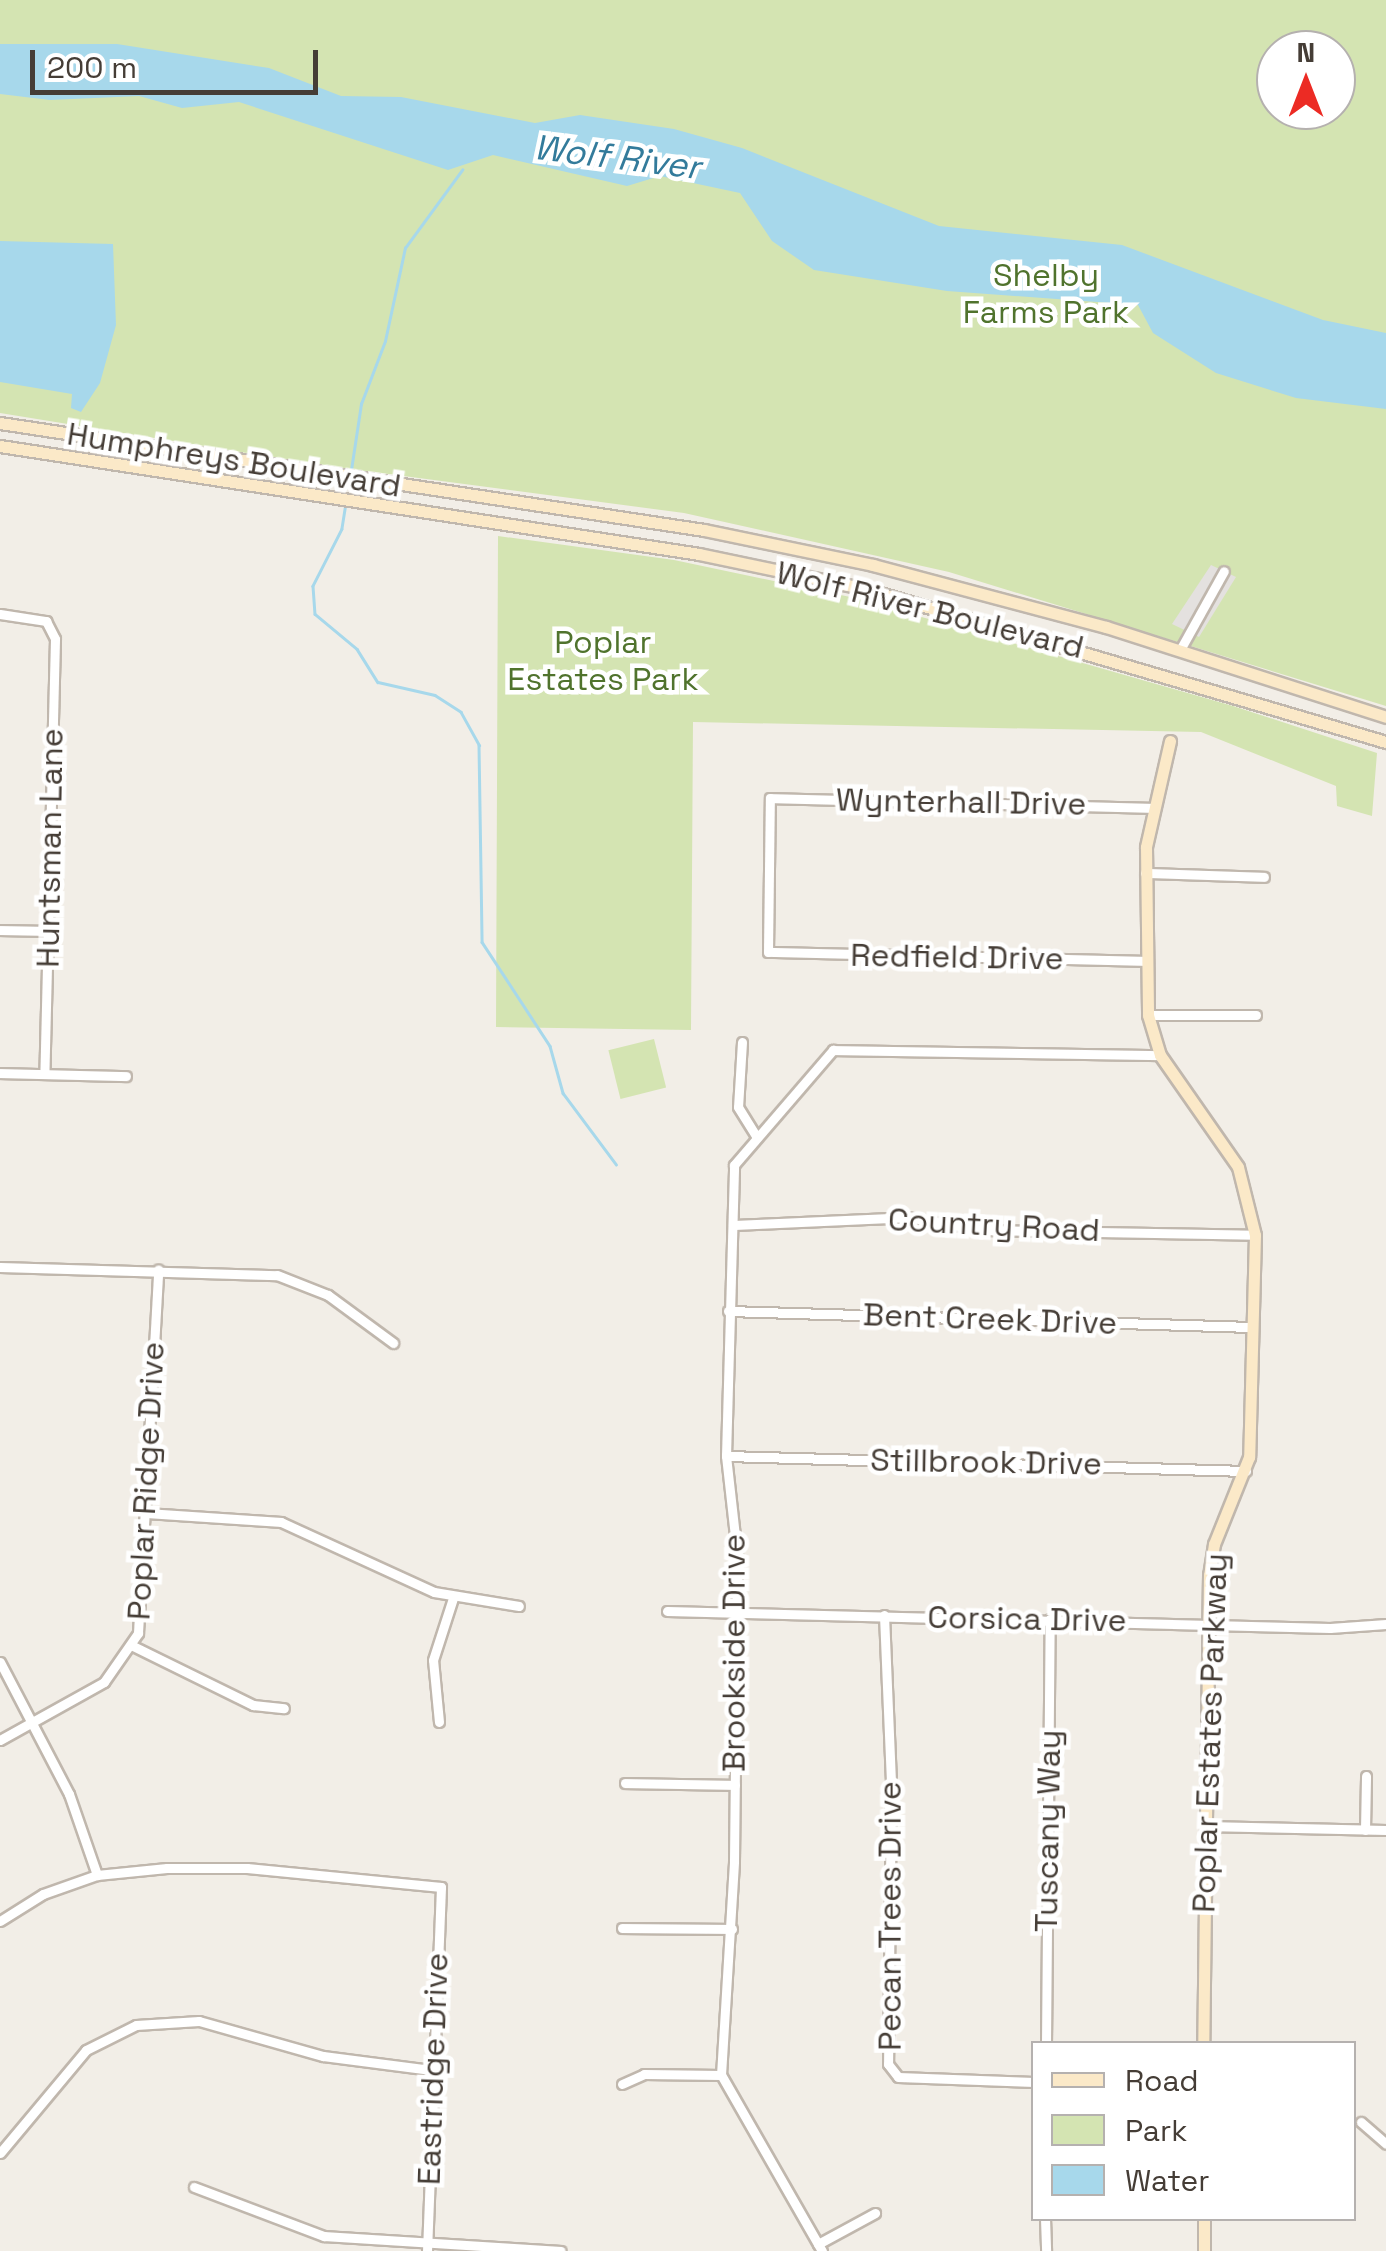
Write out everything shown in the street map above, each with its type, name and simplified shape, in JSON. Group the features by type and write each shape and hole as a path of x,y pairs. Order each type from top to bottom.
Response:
{"main road":[{"name":"Humphreys Boulevard","path":"0,423 468,496"},
{"name":"Humphreys Boulevard","path":"0,446 464,519"},
{"name":"Wolf River Boulevard","path":"468,496 704,530 872,565 1180,650 1386,717"},
{"name":"Wolf River Boulevard","path":"464,519 699,554 866,589 1386,742"},
{"name":"Poplar Estates Parkway","path":"1170,741 1152,808 1145,873 1148,1015 1160,1055 1238,1166 1254,1234 1246,1471 1214,1544 1208,1624 1203,2041"},
{"path":"1204,2221 1204,2251"}],"street":[{"path":"1180,650 1224,571"},
{"name":"Huntsman Lane","path":"0,614 50,624 44,1074"},
{"name":"Wynterhall Drive","path":"768,952 770,798 1152,808"},
{"path":"1145,873 1264,877"},
{"path":"0,930 48,931"},
{"name":"Redfield Drive","path":"768,952 1145,961"},
{"path":"1148,1015 1256,1015"},
{"path":"742,1042 738,1107 756,1137"},
{"name":"Brookside Drive","path":"721,2075 732,1929 737,1612 726,1456 734,1165 833,1050 1160,1055"},
{"path":"0,1072 126,1076"},
{"name":"Country Road","path":"734,1225 907,1217 982,1230 1254,1234"},
{"path":"0,1267 290,1278 328,1295 393,1343"},
{"name":"Poplar Ridge Drive","path":"0,1740 104,1682 133,1646 142,1608 158,1270"},
{"name":"Bent Creek Drive","path":"728,1311 1253,1327"},
{"name":"Stillbrook Drive","path":"726,1456 1246,1471"},
{"path":"147,1513 281,1522 453,1598 519,1606"},
{"path":"439,1722 433,1660 453,1598"},
{"name":"Corsica Drive","path":"667,1611 1208,1624 1386,1624"},
{"name":"Pecan Trees Drive","path":"884,1616 891,1784 888,2064 898,2077 1031,2082"},
{"name":"Tuscany Way","path":"1046,2041 1050,1619"},
{"path":"133,1646 253,1705 284,1708"},
{"path":"0,1662 69,1794 97,1875 43,1894 0,1921"},
{"path":"1365,1830 1366,1776"},
{"path":"625,1783 734,1785"},
{"path":"1205,1826 1386,1830"},
{"name":"Eastridge Drive","path":"97,1875 248,1868 441,1887 427,2248"},
{"path":"622,1928 732,1929"},
{"path":"0,2154 86,2050 136,2025 199,2021 323,2056 431,2070"},
{"path":"622,2084 644,2074 721,2075 820,2247 875,2212"},
{"path":"1362,2122 1386,2144"},
{"path":"194,2187 324,2236 427,2248 561,2251"},
{"path":"1046,2221 1046,2251"}],"green space":[{"name":"Shelby Farms Park","path":"0,0 1386,0 1386,706 949,572 684,513 320,465 0,413"},
{"name":"Poplar Estates Park","path":"498,536 674,560 855,598 1233,706 1377,753 1372,816 1337,806 1336,786 1201,732 693,722 691,1030 496,1027"},
{"path":"654,1039 666,1088 620,1099 608,1050"}],"shaded area":[{"path":"1211,565 1236,577 1199,637 1172,624"}],"water":[{"name":"Wolf River","path":"0,44 117,44 269,68 341,96 401,97 535,123 580,115 674,129 742,148 939,226 1122,245 1323,320 1386,333 1386,409 1296,398 1216,373 1153,333 1138,305 947,291 814,270 772,241 740,193 660,176 627,186 493,155 448,170 239,102 182,108 139,96 50,100 0,94"},
{"path":"0,241 113,244 116,325 100,383 81,412 71,408 72,394 0,382"}],"waterway":[{"path":"351,470 361,404 385,341 405,248 462,170"},
{"path":"346,503 342,529 313,586 315,614 357,649 378,682 435,695 461,712 479,745 482,942 550,1046 563,1093 616,1164"}]}
